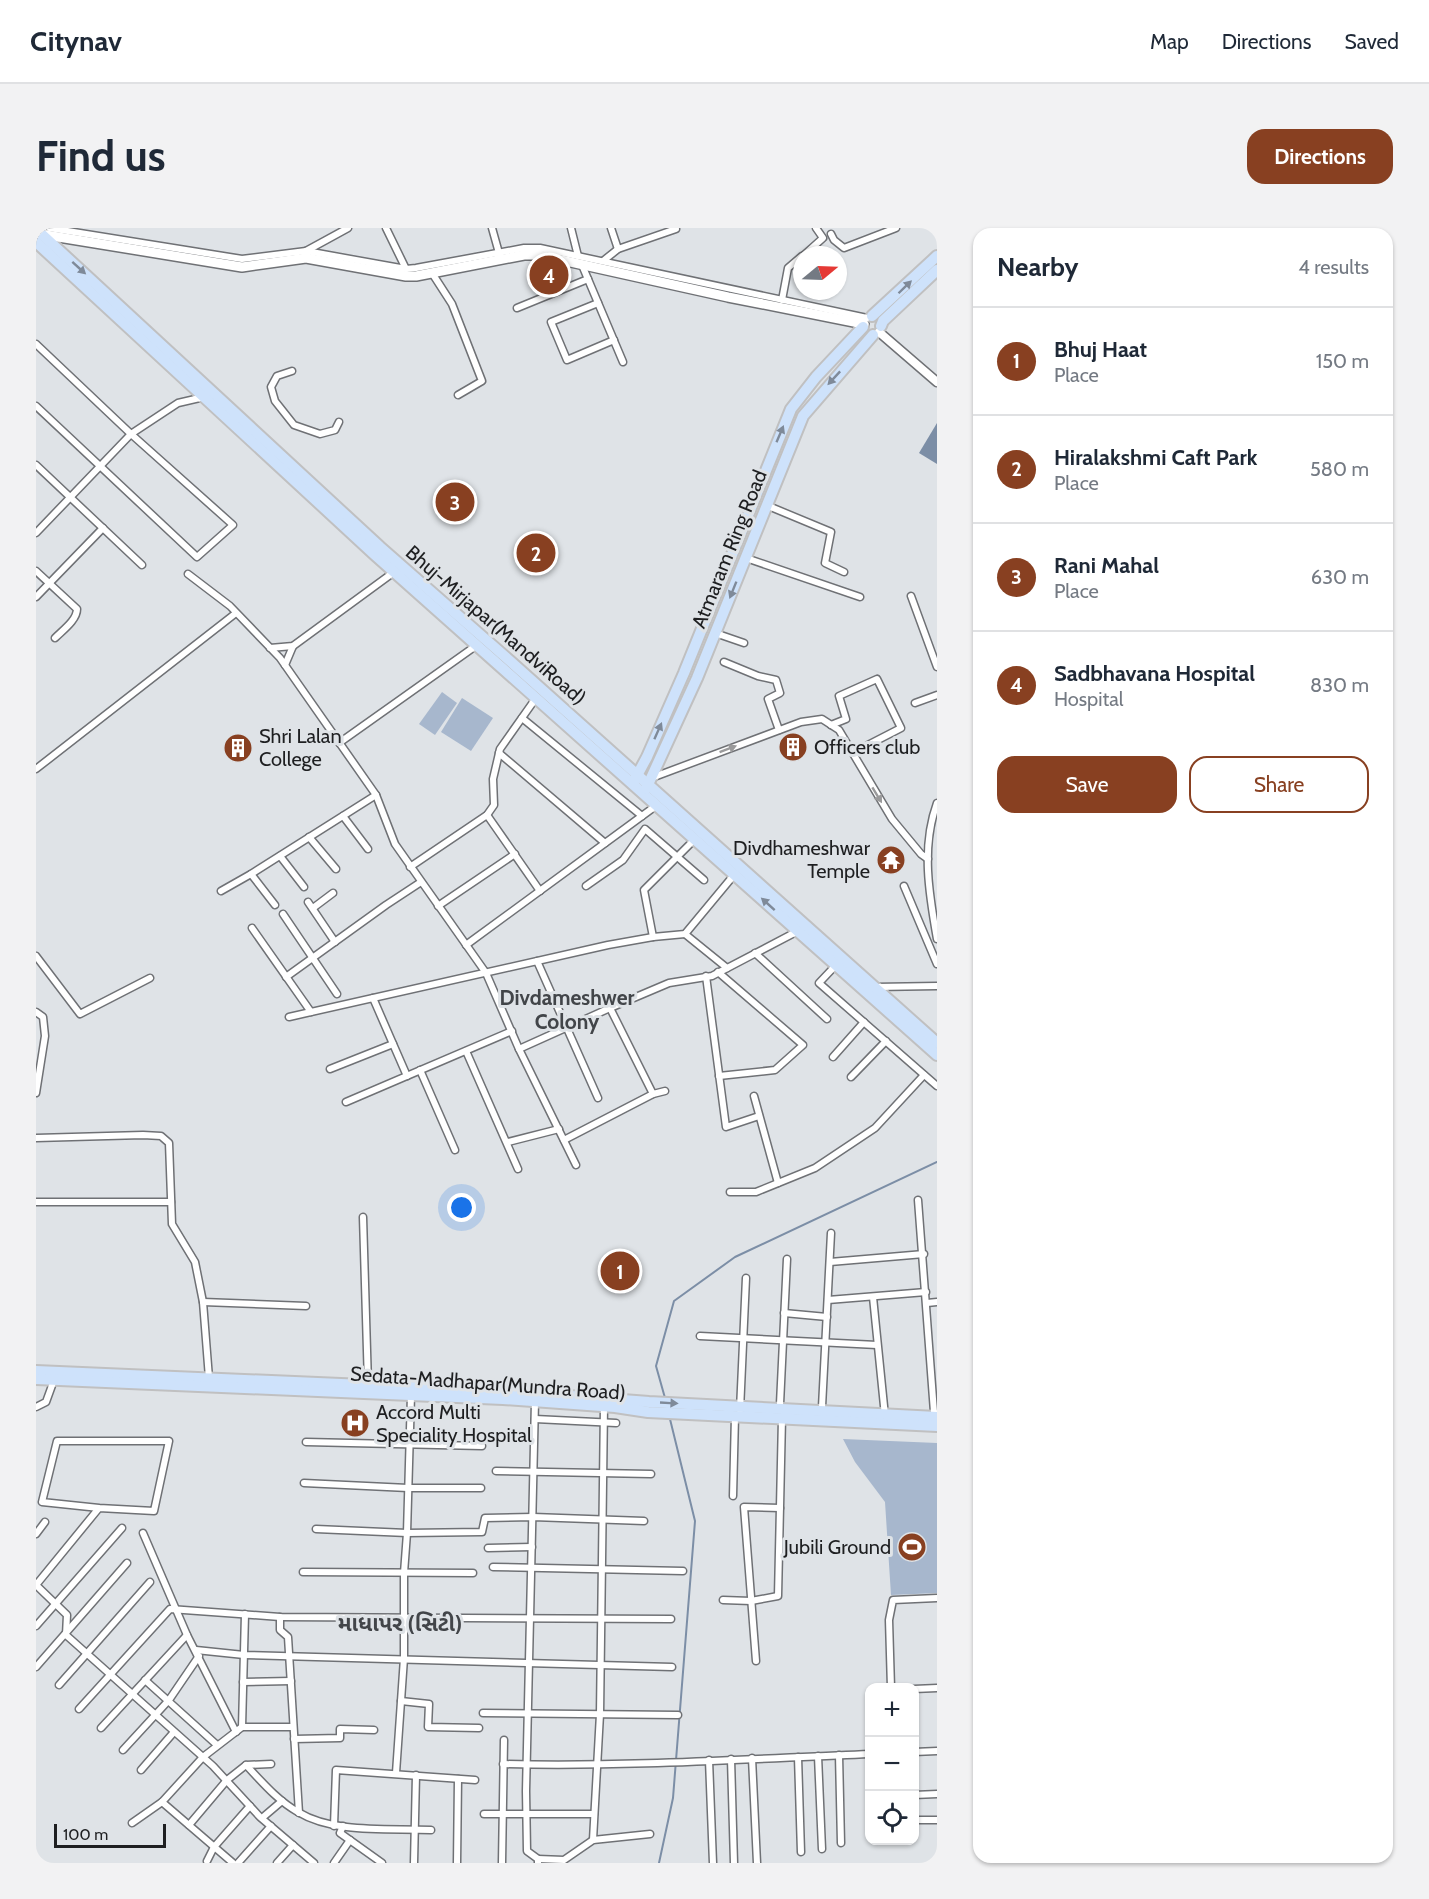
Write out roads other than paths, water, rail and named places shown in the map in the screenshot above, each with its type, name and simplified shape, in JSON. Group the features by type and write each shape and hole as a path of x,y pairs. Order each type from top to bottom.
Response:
{"main road":[{"path":"40,233 242,267 306,258 392,275 416,276 524,255 539,255 580,260 728,297 867,322 879,320 878,331 867,333 867,322"},
{"name":"Bhuj-Mirjapar(MandviRoad)","path":"40,233 204,396 394,572 537,698 635,779 649,785 937,1043"},
{"name":"Bhuj-Mirjapar(MandviRoad)","path":"40,233 635,779"},
{"name":"Atmaram Ring Road","path":"635,779 684,673 791,409 816,377 867,322 937,256"},
{"name":"Atmaram Ring Road","path":"649,785 715,633 802,416 878,331 883,321 937,270"},
{"name":"Bhuj-Mirjapar(MandviRoad)","path":"649,785 657,805 937,1055"},
{"name":"Sedata-Madhapar(Mundra Road)","path":"36,1371 504,1391 649,1407"},
{"name":"Sedata-Madhapar(Mundra Road)","path":"36,1379 689,1409 782,1418 885,1418 936,1415"},
{"name":"Sedata-Madhapar(Mundra Road)","path":"738,1413 885,1418 937,1426"}],"street":[{"path":"306,251 348,228"},
{"path":"386,228 406,268"},
{"path":"571,228 580,260 623,362"},
{"path":"611,228 618,249"},
{"path":"814,246 823,238 816,228"},
{"path":"831,234 834,240 844,248 896,228"},
{"path":"495,229 499,253"},
{"path":"603,261 618,249 676,229"},
{"path":"40,233 242,259 306,251 406,268 524,248 540,248 580,260 603,261 782,300 867,322"},
{"path":"782,300 788,268 793,264"},
{"path":"432,273 452,304 482,381 458,395"},
{"path":"517,308 588,279"},
{"path":"598,303 551,322 567,360 614,340"},
{"path":"878,331 937,382"},
{"path":"36,344 131,434 233,525 197,557 36,406"},
{"path":"292,371 278,376 271,387 275,401 294,425 321,434 335,430 339,422"},
{"path":"36,533 131,434 178,403 204,396"},
{"path":"36,465 142,564"},
{"path":"766,505 831,532 825,563 844,572"},
{"path":"36,597 103,528"},
{"path":"746,558 860,597"},
{"path":"36,571 78,612 76,617 55,638"},
{"path":"270,648 293,645 394,572"},
{"path":"188,574 236,613 285,665 376,795 394,844 486,973 519,1049 576,1165"},
{"path":"911,596 937,667"},
{"path":"36,769 236,613"},
{"path":"715,633 744,643"},
{"path":"285,665 293,645"},
{"path":"339,743 477,645"},
{"path":"724,662 758,676 776,680 780,693 768,699 778,730"},
{"path":"831,725 846,719 839,696 877,679 901,728 868,745"},
{"path":"915,703 937,695"},
{"path":"410,867 487,815 494,805 493,779 499,753 537,698"},
{"path":"522,718 642,816"},
{"path":"649,785 778,730 801,722 822,719 839,730 892,819 921,854 928,859"},
{"path":"499,753 605,843"},
{"path":"221,891 376,795"},
{"path":"937,803 932,817 928,859 929,897 937,939"},
{"path":"466,945 657,805"},
{"path":"487,815 540,891"},
{"path":"343,816 368,849"},
{"path":"586,886 623,860 645,829 704,880"},
{"path":"309,837 336,869"},
{"path":"653,937 644,891 695,839"},
{"path":"438,906 515,854"},
{"path":"280,856 304,887"},
{"path":"251,874 275,905"},
{"path":"685,934 735,875"},
{"path":"286,977 421,882"},
{"path":"904,886 937,964"},
{"path":"313,908 333,893"},
{"path":"929,897 937,897"},
{"path":"308,902 335,942"},
{"path":"283,914 337,994"},
{"path":"252,928 311,1012"},
{"path":"519,1049 669,983 718,972 798,931"},
{"path":"289,1017 653,937 685,934 727,968"},
{"path":"755,953 827,1019"},
{"path":"36,956 80,1014 150,978"},
{"path":"537,961 598,1098"},
{"path":"836,964 819,983 937,1086"},
{"path":"718,972 803,1045 775,1070 719,1076"},
{"path":"706,976 726,1127 759,1116"},
{"path":"874,987 937,986"},
{"path":"374,998 406,1076"},
{"path":"610,1008 653,1094"},
{"path":"36,1012 43,1017 45,1036 36,1093"},
{"path":"833,1057 864,1022"},
{"path":"346,1102 512,1031"},
{"path":"851,1077 886,1041"},
{"path":"330,1069 393,1044"},
{"path":"466,1051 518,1169"},
{"path":"420,1070 455,1150"},
{"path":"730,1192 756,1192 815,1168 875,1128 924,1075"},
{"path":"564,1140 653,1094 665,1091"},
{"path":"754,1096 778,1183"},
{"path":"508,1142 559,1130"},
{"path":"36,1138 161,1136 169,1143 172,1224 195,1262 203,1302 209,1378"},
{"path":"918,1200 936,1415"},
{"path":"36,1202 171,1202"},
{"path":"363,1217 368,1384"},
{"path":"822,1407 831,1233"},
{"path":"830,1262 924,1254"},
{"path":"780,1404 787,1259"},
{"path":"733,1496 746,1278"},
{"path":"828,1300 926,1292"},
{"path":"873,1297 885,1418"},
{"path":"203,1302 306,1306"},
{"path":"927,1303 937,1302"},
{"path":"784,1313 827,1317"},
{"path":"700,1336 877,1345"},
{"path":"36,1407 46,1402 54,1380"},
{"path":"396,1773 404,1658 404,1574 411,1395"},
{"path":"535,1401 527,1851 538,1861 564,1860 593,1840 650,1834"},
{"path":"593,1840 600,1714 604,1406"},
{"path":"723,1600 751,1601 778,1596 782,1418"},
{"path":"535,1419 616,1423"},
{"path":"57,1441 169,1441 154,1511 99,1508 42,1502 57,1441"},
{"path":"306,1442 482,1446"},
{"path":"496,1471 651,1474"},
{"path":"304,1483 408,1488 481,1488"},
{"path":"756,1661 744,1507 780,1508"},
{"path":"66,1635 67,1615 36,1585 99,1508"},
{"path":"316,1528 407,1533 482,1532 485,1518 533,1517 644,1521"},
{"path":"36,1534 45,1522"},
{"path":"36,1626 122,1528"},
{"path":"143,1533 187,1635 239,1730"},
{"path":"488,1548 532,1547"},
{"path":"36,1667 127,1563"},
{"path":"493,1567 683,1571"},
{"path":"303,1572 473,1573"},
{"path":"59,1685 150,1582"},
{"path":"891,1683 889,1620 893,1600 937,1598"},
{"path":"79,1708 170,1609 280,1617 671,1619"},
{"path":"239,1730 245,1614"},
{"path":"280,1617 280,1630 288,1637 299,1813"},
{"path":"66,1635 203,1757 270,1826 314,1863"},
{"path":"101,1728 187,1635"},
{"path":"198,1653 672,1667"},
{"path":"123,1750 170,1700 198,1653"},
{"path":"145,1680 218,1745"},
{"path":"243,1682 291,1681"},
{"path":"919,1689 937,1688"},
{"path":"401,1701 429,1704 428,1727 479,1728"},
{"path":"483,1713 678,1715"},
{"path":"132,1823 162,1802 203,1757 239,1730 294,1727"},
{"path":"294,1739 340,1738 340,1730 374,1730"},
{"path":"141,1770 174,1732"},
{"path":"502,1863 504,1740"},
{"path":"919,1752 937,1751"},
{"path":"503,1764 665,1764 709,1760 865,1754"},
{"path":"839,1755 841,1843"},
{"path":"818,1756 822,1850"},
{"path":"798,1757 801,1852"},
{"path":"752,1758 757,1863"},
{"path":"731,1759 734,1863"},
{"path":"709,1760 713,1863"},
{"path":"189,1825 226,1780 246,1765 271,1764"},
{"path":"246,1765 282,1801 299,1813 334,1826 431,1830"},
{"path":"334,1826 336,1770 475,1780"},
{"path":"414,1863 416,1775"},
{"path":"457,1863 458,1779"},
{"path":"919,1796 937,1794"},
{"path":"262,1818 282,1801"},
{"path":"162,1802 230,1862"},
{"path":"207,1861 214,1847 250,1806"},
{"path":"484,1814 594,1814"},
{"path":"919,1820 937,1820"},
{"path":"238,1863 270,1826"},
{"path":"343,1826 340,1833 382,1863"},
{"path":"334,1863 351,1840"},
{"path":"277,1863 292,1845"}],"waterway":[{"path":"665,1398 656,1366 674,1301 735,1257 937,1162"},
{"path":"659,1863 673,1798 695,1521 669,1415"}],"place":[{"name":"Sadbhavana Hospital","path":"549,275"},
{"name":"Rani Mahal","path":"455,502"},
{"name":"Hiralakshmi Caft Park","path":"536,553"},
{"name":"Officers club","path":"793,747"},
{"name":"Shri Lalan College","path":"238,748"},
{"name":"Divdhameshwar Temple","path":"891,860"},
{"name":"Bhuj Haat","path":"620,1271"},
{"name":"Accord Multi Speciality Hospital","path":"355,1423"},
{"name":"Jubili Ground","path":"912,1547"}],"district":[{"name":"Divdameshwer Colony","path":"567,1010"},
{"name":"માધાપર (સિટી)","path":"400,1623"}]}
